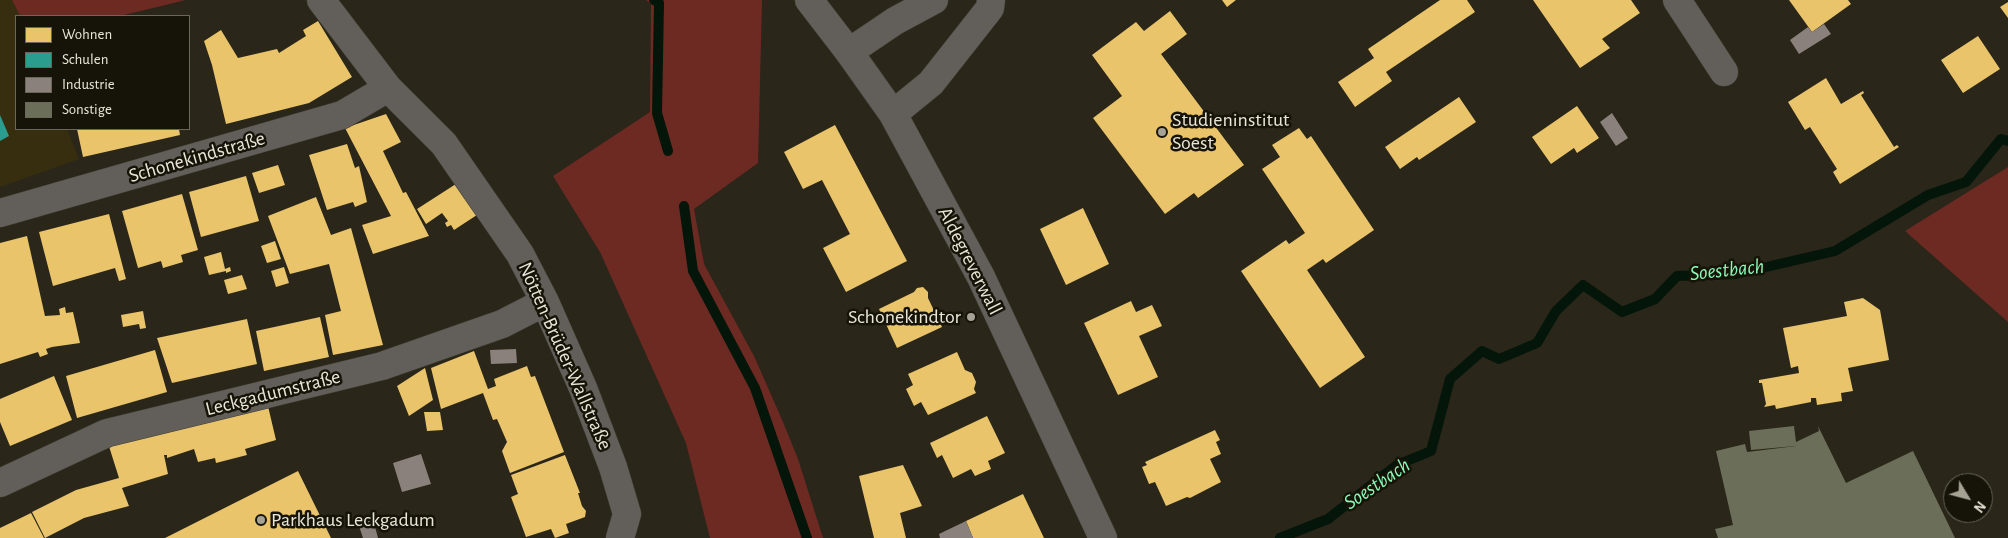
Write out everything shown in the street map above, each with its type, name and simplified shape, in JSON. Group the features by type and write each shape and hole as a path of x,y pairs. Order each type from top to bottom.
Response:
{"street":[{"name":"Nötten-Brüder-Wallstraße","path":"321,0 388,88 444,144 520,254 545,302 583,388 613,467 627,514 620,538"},
{"name":"Aldegreverwall","path":"809,0 893,114 981,277 1103,538"},
{"path":"849,52 895,21 934,0"},
{"path":"893,114 931,84 990,8 991,0"},
{"path":"1677,0 1724,72"},
{"name":"Schonekindstraße","path":"0,213 342,115 388,88"},
{"name":"Leckgadumstraße","path":"0,483 107,433 382,366 502,324 545,302"}],"shaded area":[{"path":"0,0 12,0 20,15 15,15 15,130 67,130 79,159 0,187"},
{"path":"12,0 186,0 124,15 20,15"},
{"path":"646,0 762,0 758,163 694,209 704,264 754,356 783,422 798,459 823,538 710,538 686,443 600,252 553,176 650,112 651,4"},
{"path":"2008,167 2008,322 1905,231"}],"building: Wohnen":[{"path":"1222,0 1236,0 1227,7"},
{"path":"1440,0 1467,0 1475,12 1386,72 1392,81 1355,107 1338,82 1374,58 1368,49"},
{"path":"1533,0 1631,0 1640,13 1602,39 1610,48 1580,68"},
{"path":"1789,0 1848,0 1851,4 1812,32"},
{"path":"2008,2 2008,18 2000,7"},
{"name":"Studieninstitut Soest","path":"1170,11 1187,34 1161,54 1244,165 1198,198 1194,193 1165,214 1093,118 1122,96 1092,55 1136,22 1144,31"},
{"path":"318,21 352,77 309,103 226,124 212,65 204,41 221,30 238,58 277,49 279,53 306,36 303,30"},
{"path":"1978,36 2000,69 1963,93 1941,60"},
{"path":"1826,78 1841,104 1863,91 1864,93 1861,95 1894,147 1897,145 1899,147 1840,184 1833,172 1837,169 1810,127 1805,130 1788,102"},
{"path":"1459,97 1476,122 1419,160 1417,157 1400,169 1385,147"},
{"path":"1577,106 1599,138 1577,153 1574,148 1551,164 1532,137"},
{"path":"386,114 401,142 383,151 403,193 406,192 429,236 373,254 362,225 391,216 345,128"},
{"path":"835,125 907,261 846,292 823,248 850,234 822,180 803,189 784,152"},
{"path":"1299,128 1307,139 1311,136 1374,230 1326,263 1323,259 1307,270 1365,357 1320,388 1241,271 1286,240 1289,244 1305,233 1262,169 1280,157 1272,145"},
{"path":"77,130 179,130 180,135 83,157"},
{"path":"347,144 355,168 359,166 367,202 355,207 353,202 327,210 309,155"},
{"path":"278,165 285,185 259,193 252,173"},
{"path":"246,176 259,221 201,237 189,192"},
{"path":"459,182 480,213 454,230 451,225 447,227 445,223 448,221 442,213 426,224 417,209"},
{"path":"182,194 198,250 181,255 183,262 163,268 161,261 138,268 122,211"},
{"path":"316,197 331,235 351,228 383,345 333,355 325,315 341,311 329,264 290,274 268,216"},
{"path":"1083,208 1109,264 1066,285 1040,229"},
{"path":"109,214 126,279 119,281 115,268 53,286 39,232"},
{"path":"27,236 45,316 60,315 59,309 65,307 66,313 73,312 80,343 46,349 48,354 40,357 38,352 0,364 0,243"},
{"path":"275,241 281,259 267,263 261,246"},
{"path":"221,252 225,269 230,267 231,271 209,275 204,257"},
{"path":"284,267 289,283 276,287 271,271"},
{"path":"242,275 247,289 228,294 224,280"},
{"path":"923,287 928,292 928,298 942,327 897,348 879,309 914,292 917,288"},
{"path":"1863,298 1880,310 1889,360 1848,368 1853,391 1841,393 1842,401 1817,405 1816,398 1811,398 1811,402 1776,409 1775,405 1764,407 1766,404 1762,383 1759,383 1759,380 1799,373 1798,366 1791,368 1783,328 1847,316 1844,302"},
{"path":"1131,301 1136,312 1152,305 1162,326 1139,336 1158,377 1118,395 1084,323"},
{"path":"143,311 146,328 140,329 139,324 123,327 121,315"},
{"path":"320,317 329,357 264,371 256,331"},
{"path":"247,319 257,364 172,383 157,338"},
{"path":"155,350 167,392 77,418 66,376"},
{"path":"474,351 488,389 496,386 494,379 527,366 531,377 535,376 564,452 510,473 502,451 507,442 497,419 493,420 483,393 441,409 431,368"},
{"path":"957,352 965,370 972,373 976,382 974,389 976,393 928,415 921,402 914,406 906,389 913,385 908,374"},
{"path":"425,368 433,400 409,416 397,386"},
{"path":"54,376 72,420 10,446 0,422 0,399"},
{"path":"267,402 276,440 245,449 247,455 216,463 215,458 198,462 194,449 167,458 167,455 164,455 168,474 122,488 129,506 84,518 45,538 32,512 76,490 119,478 107,440"},
{"path":"424,412 440,412 443,430 427,431"},
{"path":"987,416 1005,453 988,461 991,469 975,476 971,469 953,478 942,455 937,458 930,443"},
{"path":"1215,430 1220,440 1216,442 1221,454 1210,459 1221,482 1190,498 1187,497 1166,506 1155,482 1149,484 1142,467 1147,465 1145,462"},
{"path":"565,455 580,493 578,493 582,506 586,511 585,517 566,524 569,533 555,538 551,529 526,537 511,497 518,494 511,475"},
{"path":"903,465 922,506 900,513 906,538 874,538 859,476"},
{"name":"Parkhaus Leckgadum","path":"298,471 331,538 165,538"},
{"path":"1023,494 1044,538 973,538 966,521"},
{"path":"31,513 44,538 0,538 0,528"}],"building: Schulen":[{"path":"0,115 9,136 0,141"}],"building: Industrie":[{"path":"1824,24 1831,34 1799,54 1790,40 1808,27 1812,32"},
{"path":"1612,113 1628,138 1616,146 1600,122"},
{"path":"516,349 517,363 491,364 490,350"},
{"path":"421,454 431,484 402,492 393,463"},
{"path":"373,519 378,538 363,538 358,523"},
{"path":"966,521 973,538 940,538 939,534"}],"building: Sonstige":[{"path":"1794,426 1796,442 1819,431 1818,426 1846,483 1913,451 1943,513 1943,523 1948,523 1955,538 1718,538 1715,529 1733,525 1716,451 1745,444 1747,452 1796,446 1751,450 1749,431"}],"waterway":[{"path":"654,0 659,3 657,113 668,151"},
{"name":"Soestbach","path":"1280,538 1328,519 1397,465 1431,451 1450,379 1482,351 1499,359 1537,343 1556,311 1583,285 1622,312 1655,299 1677,276 1736,274 1835,251 1928,195 1966,182 2001,139 2008,141"},
{"path":"684,206 693,271 755,388 807,538"}],"place":[{"name":"Studieninstitut Soest","path":"1162,132"},
{"name":"Schonekindtor","path":"971,317"},
{"name":"Parkhaus Leckgadum","path":"261,520"}]}
